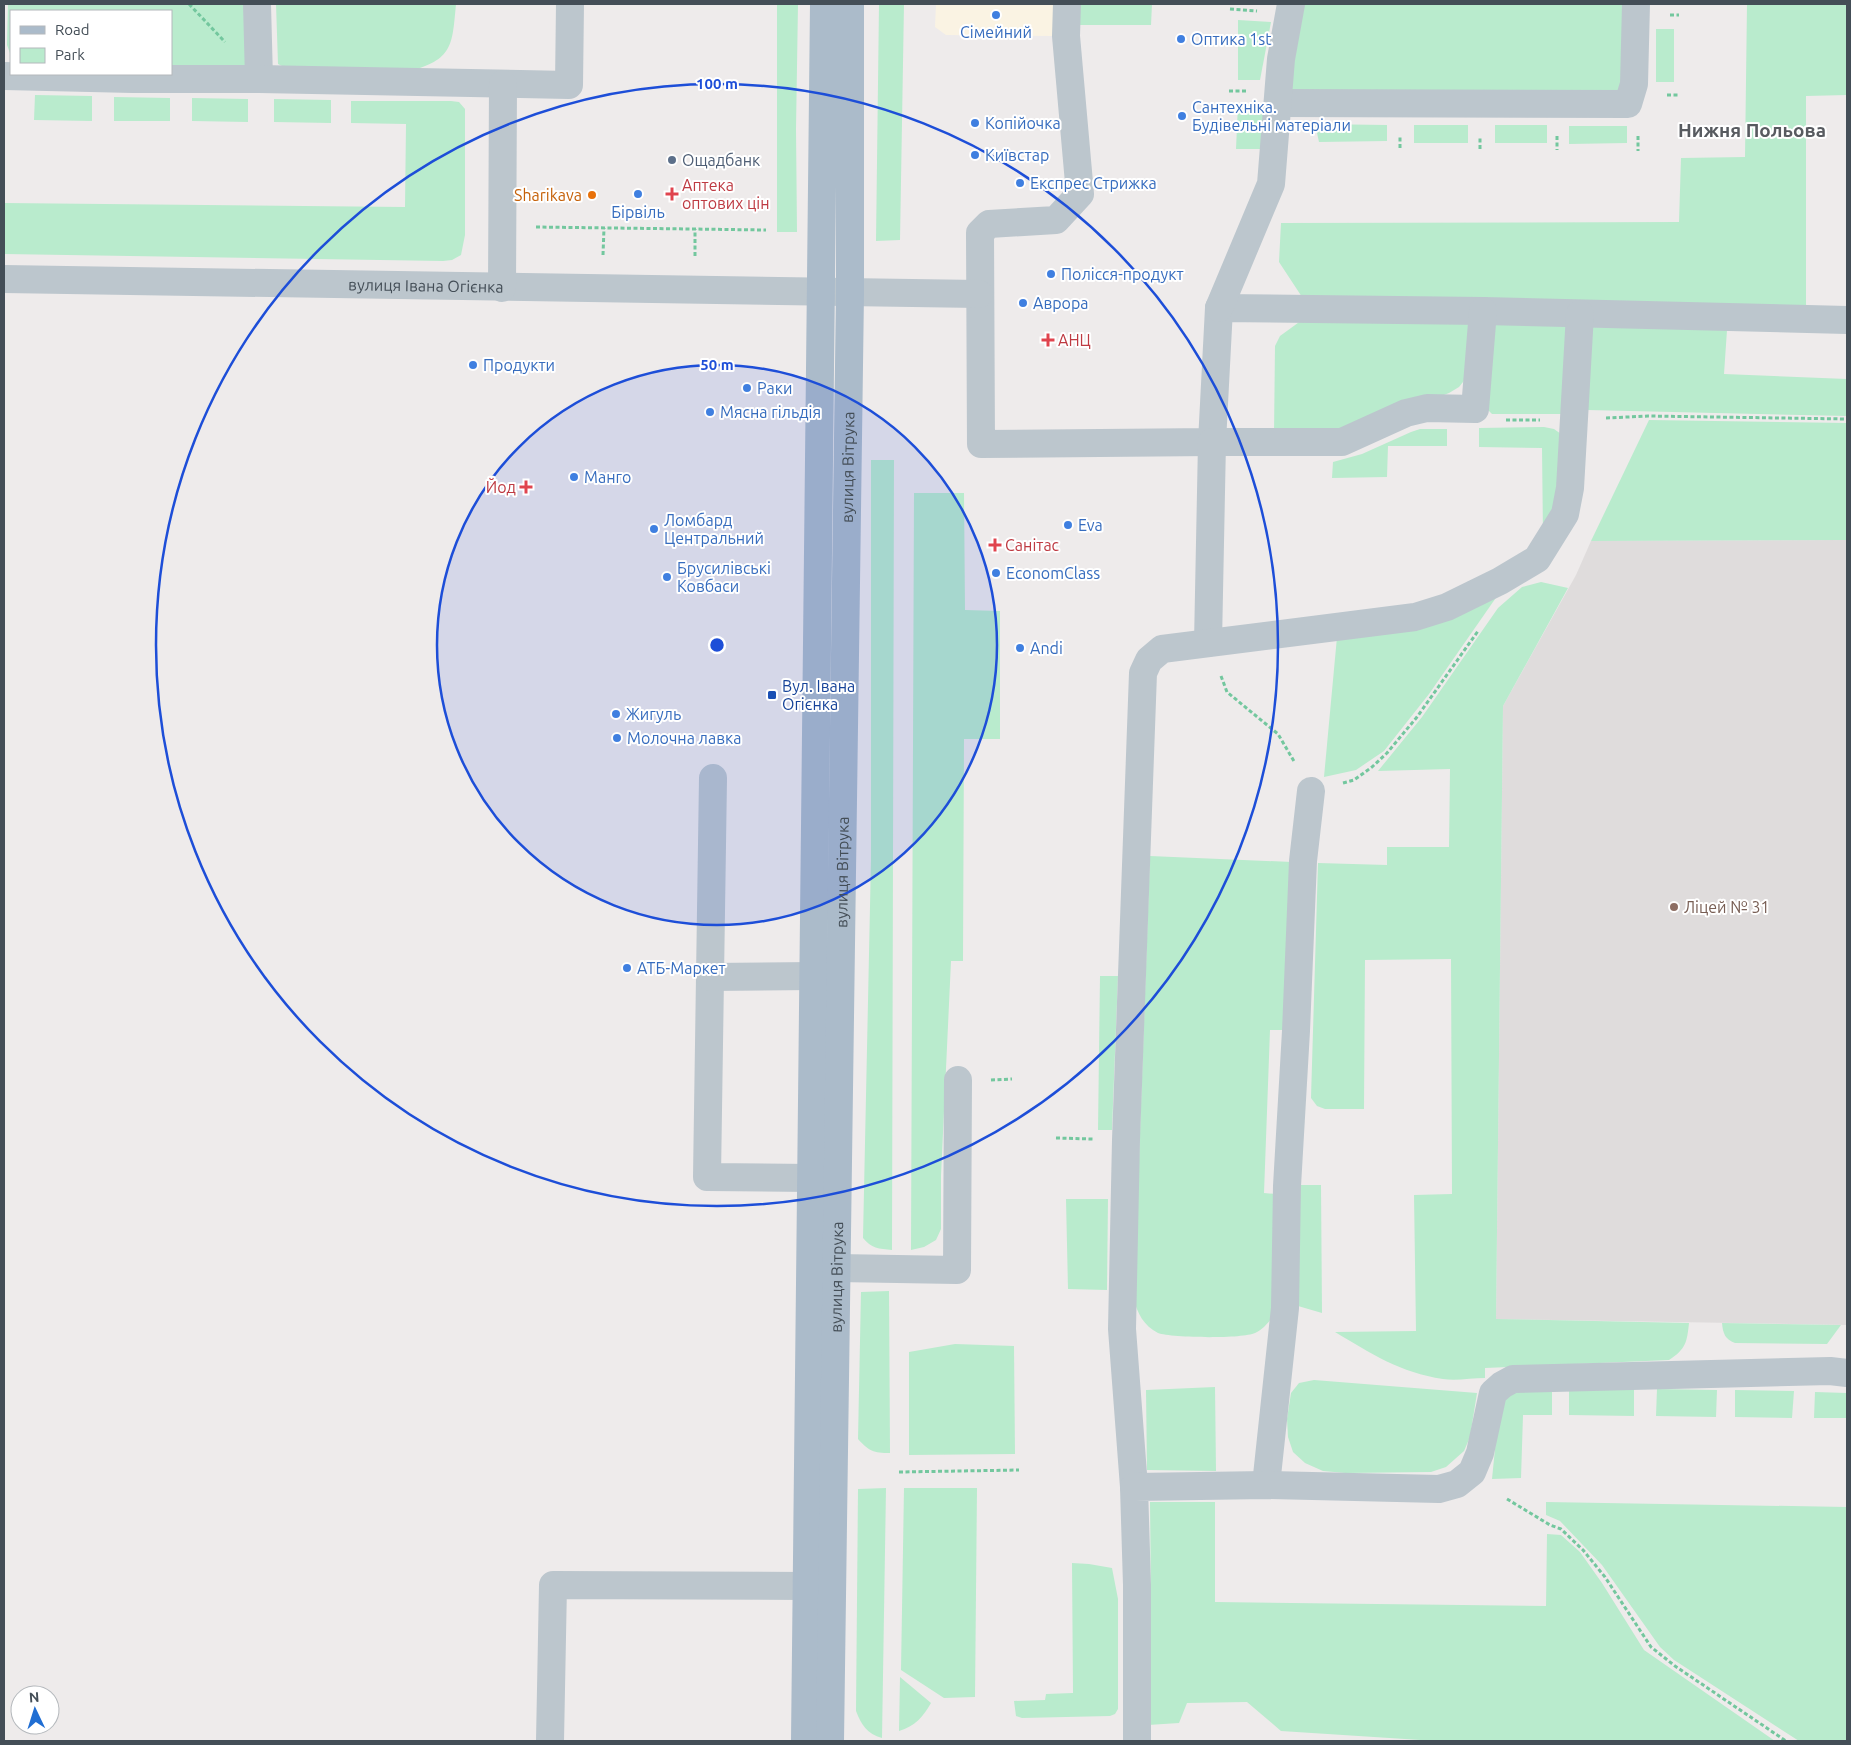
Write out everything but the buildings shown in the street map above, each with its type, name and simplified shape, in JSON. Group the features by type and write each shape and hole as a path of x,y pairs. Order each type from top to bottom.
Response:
{"main road":[{"name":"вулиця Вітрука","path":"805,1741 824,4"},
{"name":"вулиця Вітрука","path":"830,1741 850,293 850,4"}],"street":[{"path":"257,4 259,79"},
{"path":"4,76 569,85 570,4"},
{"path":"1066,4 1066,36 1080,194 1056,220 989,224 980,233 979,294 982,444 1342,442 1406,413 1427,408 1475,409 1483,311"},
{"path":"1208,643 1212,442 1219,308 1271,184 1281,59 1291,4"},
{"path":"1278,103 1628,104 1634,84 1636,4"},
{"path":"502,288 503,84"},
{"name":"вулиця Івана Огієнка","path":"4,279 979,294"},
{"path":"1219,308 1483,311 1847,320"},
{"path":"1137,1741 1137,1585 1134,1487 1122,1329 1126,1140 1143,672 1149,660 1162,649 1416,617 1447,607 1500,581 1537,559 1565,514 1570,488 1580,314"},
{"path":"713,778 708,1177 812,1178"},
{"path":"1266,1485 1285,1308 1287,1186 1303,862 1311,792"},
{"path":"710,977 814,976"},
{"path":"837,1268 957,1270 958,1080"},
{"path":"1134,1487 1266,1485 1439,1489 1457,1484 1472,1472 1480,1453 1493,1393 1513,1379 1830,1371 1847,1373"},
{"path":"550,1741 553,1585 807,1586"}],"path":[{"path":"533,227 766,230"},
{"path":"603,260 604,228"},
{"path":"695,229 695,262"},
{"path":"1475,409 1488,420 1575,420 1648,416 1847,419"},
{"path":"1208,643 1227,692 1278,734 1311,792 1354,780 1387,753 1417,716 1483,624"},
{"path":"899,1472 1019,1470"},
{"path":"1507,1499 1550,1525 1561,1529 1583,1550 1605,1577 1651,1647 1675,1666 1786,1741"}],"shaded area":[{"name":"Сімейний","path":"936,4 1057,4 1056,36 946,35 935,27"},
{"name":"Ліцей № 31","path":"1847,540 1847,1325 1496,1319 1503,706 1576,575 1591,541"}],"green space":[{"path":"8,4 249,4 245,69 172,71 172,10 10,10 10,53 7,45"},
{"path":"276,4 456,4 451,41 447,49 434,62 408,72 286,68 278,64"},
{"path":"777,4 798,4 797,232 777,232"},
{"path":"879,4 904,4 900,240 876,241"},
{"path":"1080,4 1152,4 1151,25 1079,25"},
{"path":"1301,4 1625,4 1625,78 1618,95 1304,94 1289,89"},
{"path":"1747,4 1847,4 1847,95 1806,96 1806,306 1302,297 1279,262 1281,223 1679,222 1681,158 1745,157"},
{"path":"1238,20 1271,22 1260,80 1238,80"},
{"path":"1656,29 1674,29 1674,82 1656,82"},
{"path":"35,95 92,96 92,121 34,120"},
{"path":"114,97 170,98 170,121 114,121"},
{"path":"192,98 248,99 248,122 192,121"},
{"path":"274,99 331,100 331,123 274,122"},
{"path":"351,101 451,101 459,102 465,109 465,235 461,255 452,260 443,261 4,254 4,203 405,207 406,124 351,123"},
{"path":"1238,104 1269,105 1266,149 1236,149"},
{"path":"1315,124 1387,125 1387,141 1319,142"},
{"path":"1414,125 1468,125 1468,143 1414,143"},
{"path":"1495,125 1547,125 1547,143 1495,143"},
{"path":"1569,126 1627,126 1627,143 1569,144"},
{"path":"1302,320 1473,322 1467,377 1459,387 1449,393 1354,429 1274,434 1275,346 1280,336"},
{"path":"1491,324 1571,326 1566,414 1492,414 1485,407"},
{"path":"1591,327 1727,330 1724,374 1847,379 1847,416 1587,410"},
{"path":"1649,420 1847,423 1847,540 1591,541"},
{"path":"1544,427 1554,429 1561,434 1562,487 1543,536 1542,448 1479,447 1479,428"},
{"path":"1420,429 1447,429 1447,446 1388,446 1387,477 1332,478 1333,462 1362,454"},
{"path":"871,460 894,460 892,1250 876,1247 869,1244 863,1238 871,859"},
{"path":"914,493 964,493 965,610 1000,611 1000,739 964,739 963,961 951,961 941,1176 941,1229 936,1240 924,1247 911,1250"},
{"path":"1541,582 1568,588 1503,706 1496,1319 1689,1323 1685,1344 1669,1360 1485,1368 1485,1378 1443,1379 1413,1372 1386,1361 1335,1332 1416,1331 1414,1195 1452,1194 1451,959 1365,960 1364,1109 1325,1109 1317,1106 1311,1098 1318,863 1387,865 1387,847 1449,847 1450,769 1378,771 1422,717 1498,608 1522,587"},
{"path":"1502,589 1429,694 1384,751 1356,770 1324,777 1337,637"},
{"path":"1150,856 1292,862 1285,1030 1270,1030 1264,1193 1276,1194 1272,1318 1260,1330 1248,1335 1206,1337 1158,1333 1142,1319 1134,1299"},
{"path":"1100,976 1118,976 1112,1130 1098,1130"},
{"path":"1300,1185 1321,1185 1322,1313 1298,1306"},
{"path":"1066,1199 1108,1199 1107,1290 1068,1289"},
{"path":"889,1291 890,1453 872,1450 858,1439 861,1292"},
{"path":"1722,1323 1841,1325 1827,1344 1735,1343 1725,1336"},
{"path":"955,1344 1014,1346 1015,1454 909,1455 909,1352"},
{"path":"1314,1380 1477,1393 1470,1437 1464,1451 1446,1467 1431,1472 1345,1473 1323,1471 1305,1463 1293,1452 1288,1437 1287,1419 1291,1393 1299,1383"},
{"path":"1215,1387 1216,1471 1147,1470 1146,1390"},
{"path":"1552,1389 1552,1415 1523,1415 1521,1478 1492,1479 1499,1409 1509,1392"},
{"path":"1569,1389 1634,1389 1634,1416 1569,1415"},
{"path":"1657,1389 1717,1390 1716,1417 1656,1416"},
{"path":"1735,1390 1794,1391 1792,1418 1735,1417"},
{"path":"1815,1392 1847,1393 1847,1418 1814,1418"},
{"path":"886,1488 882,1738 872,1734 865,1728 856,1711 858,1489"},
{"path":"904,1488 977,1488 975,1697 944,1698 901,1670"},
{"path":"1150,1502 1215,1502 1215,1602 1546,1606 1547,1534 1561,1535 1580,1552 1644,1650 1775,1741 1436,1741 1281,1731 1247,1702 1187,1703 1179,1723 1148,1725 1148,1596 1151,1593"},
{"path":"1546,1502 1847,1507 1847,1741 1799,1741 1674,1660 1660,1647 1602,1565 1560,1521 1546,1515"},
{"path":"1072,1563 1112,1568 1118,1599 1118,1709 1115,1714 1110,1716 1022,1718 1016,1716 1014,1701 1045,1700 1046,1694 1073,1693"},
{"path":"900,1677 931,1703 918,1720 899,1731"}],"place":[{"name":"Сімейний","path":"996,15"},
{"name":"Оптика 1st","path":"1181,39"},
{"name":"Сантехніка. Будівельні матеріали","path":"1182,116"},
{"name":"Копійочка","path":"975,123"},
{"name":"Київстар","path":"975,155"},
{"name":"Ощадбанк","path":"672,160"},
{"name":"Експрес Стрижка","path":"1020,183"},
{"name":"Бірвіль","path":"638,194"},
{"name":"Аптека оптових цін","path":"672,194"},
{"name":"Sharikava","path":"592,195"},
{"name":"Полісся-продукт","path":"1051,274"},
{"name":"Аврора","path":"1023,303"},
{"name":"АНЦ","path":"1048,340"},
{"name":"Продукти","path":"473,365"},
{"name":"Раки","path":"747,388"},
{"name":"Мясна гільдія","path":"710,412"},
{"name":"Манго","path":"574,477"},
{"name":"Йод","path":"526,487"},
{"name":"Eva","path":"1068,525"},
{"name":"Ломбард Центральний","path":"654,529"},
{"name":"Санітас","path":"995,545"},
{"name":"EconomClass","path":"996,573"},
{"name":"Брусилівські Ковбаси","path":"667,577"},
{"name":"Andi","path":"1020,648"},
{"name":"Вул. Івана Огієнка","path":"772,695"},
{"name":"Жигуль","path":"616,714"},
{"name":"Молочна лавка","path":"617,738"},
{"name":"Ліцей № 31","path":"1674,907"},
{"name":"АТБ-Маркет","path":"627,968"}],"district":[{"name":"Нижня Польова","path":"1752,130"}]}
